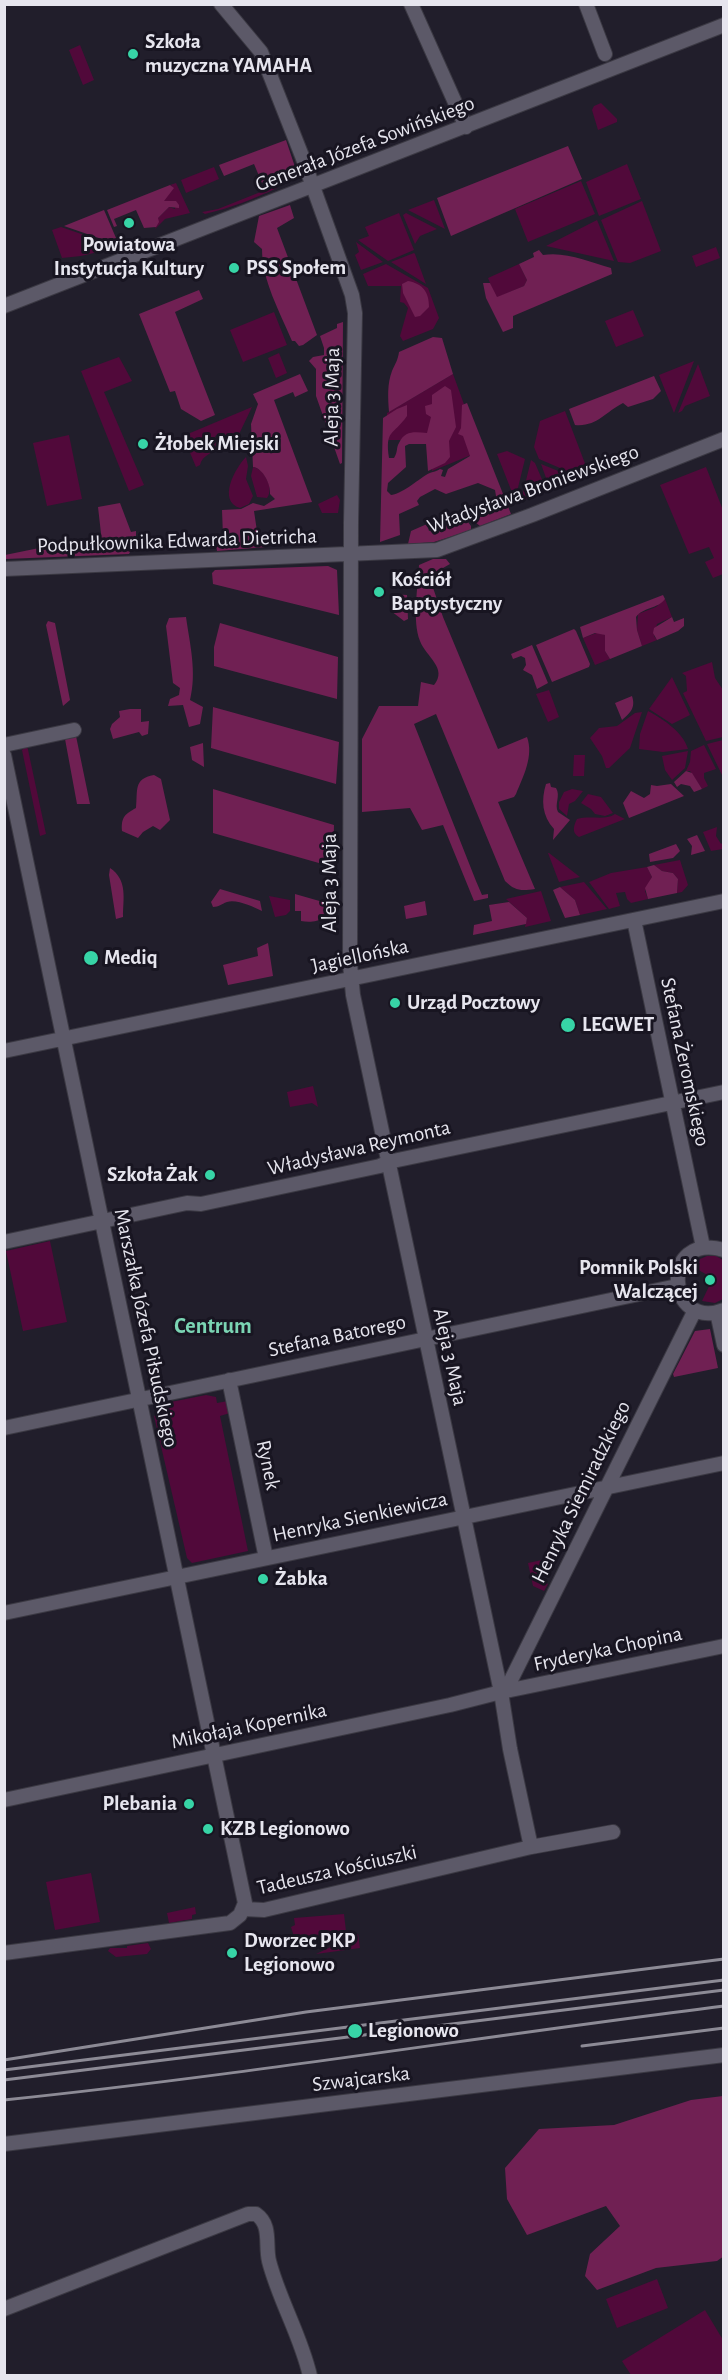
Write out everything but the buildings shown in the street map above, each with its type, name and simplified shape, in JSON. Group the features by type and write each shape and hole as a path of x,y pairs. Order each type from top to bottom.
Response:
{"street":[{"name":"Aleja 3 Maja","path":"220,4 261,52 313,187 352,295 355,312 351,554 351,980 425,1340 501,1692 510,1749 531,1847"},
{"path":"411,4 466,127"},
{"path":"586,4 606,54"},
{"name":"Generała Józefa Sowińskiego","path":"4,306 22,301 723,25"},
{"name":"Generała Józefa Sowińskiego","path":"4,311 22,301"},
{"name":"Władysława Broniewskiego","path":"351,554 437,550 723,439"},
{"name":"Podpułkownika Edwarda Dietricha","path":"4,569 351,554"},
{"path":"4,745 74,730"},
{"name":"Marszałka Józefa Piłsudskiego","path":"4,755 243,1894 243,1909"},
{"name":"Jagiellońska","path":"4,1051 723,901"},
{"name":"Stefana Żeromskiego","path":"634,920 703,1247"},
{"name":"Władysława Reymonta","path":"4,1242 187,1203 196,1205 723,1092"},
{"path":"723,1250 703,1247 685,1257 680,1266 677,1286 681,1296 695,1310 705,1313 720,1311 723,1345"},
{"name":"Stefana Batorego","path":"4,1428 677,1286"},
{"name":"Henryka Siemiradzkiego","path":"501,1692 509,1684 695,1310"},
{"name":"Rynek","path":"229,1380 266,1557"},
{"name":"Henryka Sienkiewicza","path":"4,1613 723,1462"},
{"name":"Fryderyka Chopina","path":"501,1692 723,1646"},
{"name":"Mikołaja Kopernika","path":"4,1800 450,1705 501,1692"},
{"name":"Tadeusza Kościuszki","path":"4,1953 230,1923 243,1909 264,1910 531,1847 612,1832"},
{"name":"Szwajcarska","path":"4,2144 723,2055"},
{"path":"4,2309 248,2214 256,2214 266,2225 269,2261 310,2376"}],"shaded area":[{"path":"80,45 94,80 83,85 69,50"},
{"path":"601,103 617,119 617,122 598,130 592,110 594,106"},
{"path":"286,140 295,167 288,173 262,183 254,164 224,176 219,165"},
{"path":"568,146 582,179 451,236 437,198"},
{"path":"627,164 641,199 599,216 586,182"},
{"path":"214,167 219,179 186,193 181,180"},
{"path":"581,181 595,214 528,242 515,209"},
{"path":"176,183 190,213 165,219 155,229 158,218 169,207 175,209 176,202 163,201 172,186 170,185"},
{"path":"170,185 174,188 164,201 176,201 179,208 169,207 158,218 159,222 156,227 144,228 136,210 114,219 117,226 114,227 107,210"},
{"path":"278,185 277,188 242,203 205,214 202,212 218,209"},
{"path":"434,200 445,229 408,210"},
{"path":"642,201 661,251 630,263 618,262 601,220"},
{"path":"290,205 294,218 277,228 317,335 299,346 292,341 277,308 268,285 262,249 254,242 259,216"},
{"path":"104,210 119,245 64,226"},
{"path":"399,213 414,250 388,261 358,240 369,236 365,227"},
{"path":"406,213 437,229 420,236 415,244 403,215"},
{"path":"597,220 614,261 546,246"},
{"path":"61,227 119,247 62,258 52,230"},
{"path":"356,242 383,262 361,270 355,255 359,252"},
{"path":"716,247 720,258 696,267 692,256"},
{"path":"539,250 543,255 560,254 611,268 612,274 513,316 513,328 503,332 486,298 483,283 490,283 497,297 524,286 527,280 519,264 534,257 533,253"},
{"path":"415,254 426,284 391,262"},
{"path":"386,264 428,288 439,318 433,329 403,341 400,336 408,308 400,302 401,286 368,286 363,274"},
{"path":"519,264 527,280 524,286 496,298 488,278"},
{"path":"408,281 418,284 428,297 429,307 420,316 415,317 403,293 402,284"},
{"path":"199,290 203,299 175,312 215,415 201,421 181,409 175,391 170,392 139,314"},
{"path":"633,310 644,336 616,347 605,321"},
{"path":"274,312 287,345 243,362 230,330"},
{"path":"343,322 342,463 340,464 316,396 316,369 309,361 313,357 324,355 320,336 337,328 337,324"},
{"path":"433,337 442,338 453,374 389,412 389,381 399,352"},
{"path":"279,353 287,373 276,378 268,358"},
{"path":"119,357 132,381 104,392 144,485 129,491 81,371"},
{"path":"694,361 674,413 659,375"},
{"path":"698,364 710,396 685,406 678,413"},
{"path":"300,374 308,391 295,397 293,392 274,400 312,502 254,511 258,538 264,538 266,547 217,551 215,538 223,536 222,510 241,509 253,503 264,506 275,499 270,494 268,482 263,474 253,467 251,424 258,404 253,394"},
{"path":"453,374 481,451 432,471 431,440 387,440 387,413"},
{"path":"654,376 661,391 653,399 628,407 623,403 589,424 575,425 569,409"},
{"path":"445,386 451,390 456,427 449,441 450,457 445,463 428,471 426,444 405,446 406,467 388,483 387,491 391,495 399,493 440,469 443,470 441,476 445,477 448,469 470,456 463,436 458,434 461,428 462,405 467,403 511,514 480,526 475,522 476,518 498,508 495,490 478,483 446,494 435,489 420,497 417,501 419,505 399,514 400,535 380,542 383,418 407,405 407,416 389,437 389,458 394,458 404,436 418,432 427,433 431,417 426,414 425,406 432,404 432,395"},
{"path":"252,407 230,453 222,433 215,436 221,448 208,455 196,467 183,436"},
{"path":"565,411 589,474 581,477 539,459 534,447 540,421"},
{"path":"69,435 82,499 47,506 33,443"},
{"path":"507,451 525,459 515,500 497,454"},
{"path":"246,457 248,466 246,479 253,496 249,504 240,508 233,504 229,492 233,476"},
{"path":"531,460 535,463 547,491 521,501"},
{"path":"541,464 578,479 550,489"},
{"path":"253,467 261,471 267,479 270,489 267,498 257,497 251,476"},
{"path":"706,467 723,510 723,574 713,578 705,562 714,558 709,547 689,554 660,485"},
{"path":"337,495 340,500 338,513 322,513 318,504"},
{"path":"120,503 131,532 136,531 136,540 129,554 5,559 5,555 44,547 61,553 79,550 103,551 98,507"},
{"path":"465,518 471,530 434,542 408,544 411,531 427,524 429,531"},
{"path":"433,559 446,559 450,564 429,576 443,617 498,749 527,737 528,759 516,794 514,797 498,802 535,889 518,889 505,881 436,714 414,724 476,881 482,895 488,894 488,898 474,901 443,825 422,830 410,808 362,812 362,739 379,706 418,706 421,682 434,685 438,679 437,668 420,641 416,624 419,565"},
{"path":"328,566 337,570 339,615 213,584 212,573 215,570"},
{"path":"391,594 407,595 408,619 404,621 391,611"},
{"path":"663,595 665,599 662,602 642,611 636,617 642,646 610,659 605,651 605,635 595,633 583,638 580,627"},
{"path":"665,599 672,617 657,624 654,636 657,640 642,646 637,630 638,614 656,607"},
{"path":"186,617 193,669 190,700 203,707 200,724 189,727 183,705 168,706 170,699 179,695 180,688 173,683 166,626 169,618"},
{"path":"672,617 674,622 684,618 684,626 657,640 653,633 654,628"},
{"path":"48,621 55,623 70,700 63,706 46,625"},
{"path":"220,623 338,657 337,699 214,666 214,647"},
{"path":"574,629 590,664 589,667 552,682 536,645"},
{"path":"599,632 605,635 605,651 610,659 595,665 583,638"},
{"path":"532,645 548,683 537,689 532,675 523,670 526,665 525,658 521,656 513,659 511,654"},
{"path":"712,662 715,678 723,690 723,737 706,741 683,693 687,691 686,676 682,673"},
{"path":"672,677 690,715 672,724 649,709"},
{"path":"549,690 559,717 548,722 536,694"},
{"path":"632,696 633,707 622,720 615,703"},
{"path":"213,707 339,742 336,784 211,748"},
{"path":"141,709 141,722 149,721 148,734 142,736 139,732 113,739 110,729 120,717 119,711"},
{"path":"648,711 677,732 688,749 663,752 639,749 640,734"},
{"path":"642,712 630,748 609,768 606,768 602,756 590,738 599,728 617,726 635,713"},
{"path":"76,736 90,804 77,804 65,739"},
{"path":"723,740 723,775 722,775 707,744"},
{"path":"203,743 204,767 192,760 190,747"},
{"path":"27,745 46,834 40,836 22,750"},
{"path":"704,745 716,769 704,773 708,786 702,789 690,771 686,771 691,751"},
{"path":"688,751 685,768 672,780 665,770 662,756"},
{"path":"574,755 585,755 584,776 573,776"},
{"path":"686,771 692,773 702,789 694,792 690,786 681,784 677,787 674,782"},
{"path":"154,775 161,779 170,820 160,830 153,826 138,838 122,831 122,822 126,814 136,808 140,782"},
{"path":"550,783 551,787 556,788 557,791 558,812 570,820 553,840 554,829 547,819 543,802 546,784"},
{"path":"671,784 684,796 629,818 623,803 631,791 644,798 650,794 651,785"},
{"path":"213,789 334,825 333,867 213,833"},
{"path":"572,789 583,791 575,801 569,804 567,816 559,809 559,802 564,792"},
{"path":"588,794 601,797 613,813 605,816 595,814 581,803"},
{"path":"615,814 625,819 579,837 574,831 577,819 607,817"},
{"path":"717,827 716,836 721,844 723,842 723,849 711,851 703,832"},
{"path":"697,835 705,851 691,855 692,846 687,839"},
{"path":"676,844 680,851 673,858 650,862 649,854"},
{"path":"549,853 580,877 559,882"},
{"path":"680,860 688,885 682,892 677,893 678,879 673,873 662,871 654,865"},
{"path":"654,865 662,871 673,873 678,879 677,893 648,899 645,888 652,877 647,867"},
{"path":"647,867 652,877 645,891 648,899 631,903 625,892 616,893 620,906 609,909 589,882 611,873"},
{"path":"110,868 120,878 123,890 123,917 116,919 109,875"},
{"path":"584,882 607,909 580,915 575,900 560,887"},
{"path":"560,887 575,900 580,915 565,918 553,890"},
{"path":"220,889 260,901 262,911 235,902 213,907 211,902"},
{"path":"541,891 551,921 525,927 527,918 506,899"},
{"path":"295,894 330,904 325,917 311,922 301,921 301,911 295,911"},
{"path":"269,896 290,900 290,911 286,915 275,917"},
{"path":"425,901 427,915 406,919 404,906"},
{"path":"509,902 527,918 526,924 473,935 474,925 492,921 489,905"},
{"path":"268,943 273,976 228,985 223,965 258,956 257,948"},
{"path":"313,1086 318,1107 312,1103 290,1107 287,1092"},
{"path":"50,1241 67,1322 23,1331 6,1251"},
{"path":"707,1256 716,1256 723,1260 723,1299 715,1303 702,1301 713,1278 691,1266"},
{"path":"710,1329 718,1368 674,1377 673,1374 695,1331"},
{"path":"206,1395 216,1397 217,1403 228,1401 230,1413 220,1416 248,1551 192,1563 187,1558 154,1416 163,1414 161,1404"},
{"path":"542,1560 543,1567 538,1578 548,1584 544,1591 533,1586 528,1563"},
{"path":"91,1873 100,1922 55,1930 46,1882"},
{"path":"195,1907 196,1914 192,1915 192,1919 169,1923 167,1913"},
{"path":"344,1914 346,1931 296,1943 291,1927 295,1925 294,1918"},
{"path":"358,1934 360,1948 316,1954"},
{"path":"148,1943 151,1949 147,1954 116,1957 108,1951 110,1948 127,1948 127,1946"},
{"path":"723,2096 724,2256 717,2261 656,2268 597,2290 585,2276 590,2254 620,2226 606,2206 527,2235 507,2199 505,2168 539,2129 614,2125 691,2100"},
{"path":"657,2279 668,2308 617,2328 606,2299"},
{"path":"705,2310 723,2340 723,2375 631,2375 622,2361"}],"railway":[{"path":"4,2060 306,2012 724,1959"},
{"path":"4,2070 724,1980"},
{"path":"4,2080 724,1990"},
{"path":"4,2100 184,2079 724,2006"},
{"path":"582,2046 724,2028"}],"place":[{"name":"Szkoła muzyczna YAMAHA","path":"133,54"},
{"name":"Powiatowa Instytucja Kultury","path":"129,223"},
{"name":"PSS Społem","path":"234,268"},
{"name":"Żłobek Miejski","path":"143,444"},
{"name":"Kościół Baptystyczny","path":"379,592"},
{"name":"Mediq","path":"91,958"},
{"name":"Urząd Pocztowy","path":"395,1003"},
{"name":"LEGWET","path":"568,1025"},
{"name":"Szkoła Żak","path":"210,1175"},
{"name":"Pomnik Polski Walczącej","path":"710,1280"},
{"name":"Żabka","path":"263,1579"},
{"name":"Plebania","path":"189,1804"},
{"name":"KZB Legionowo","path":"208,1829"},
{"name":"Dworzec PKP Legionowo","path":"232,1953"},
{"name":"Legionowo","path":"355,2031"}],"district":[{"name":"Centrum","path":"213,1326"}]}
